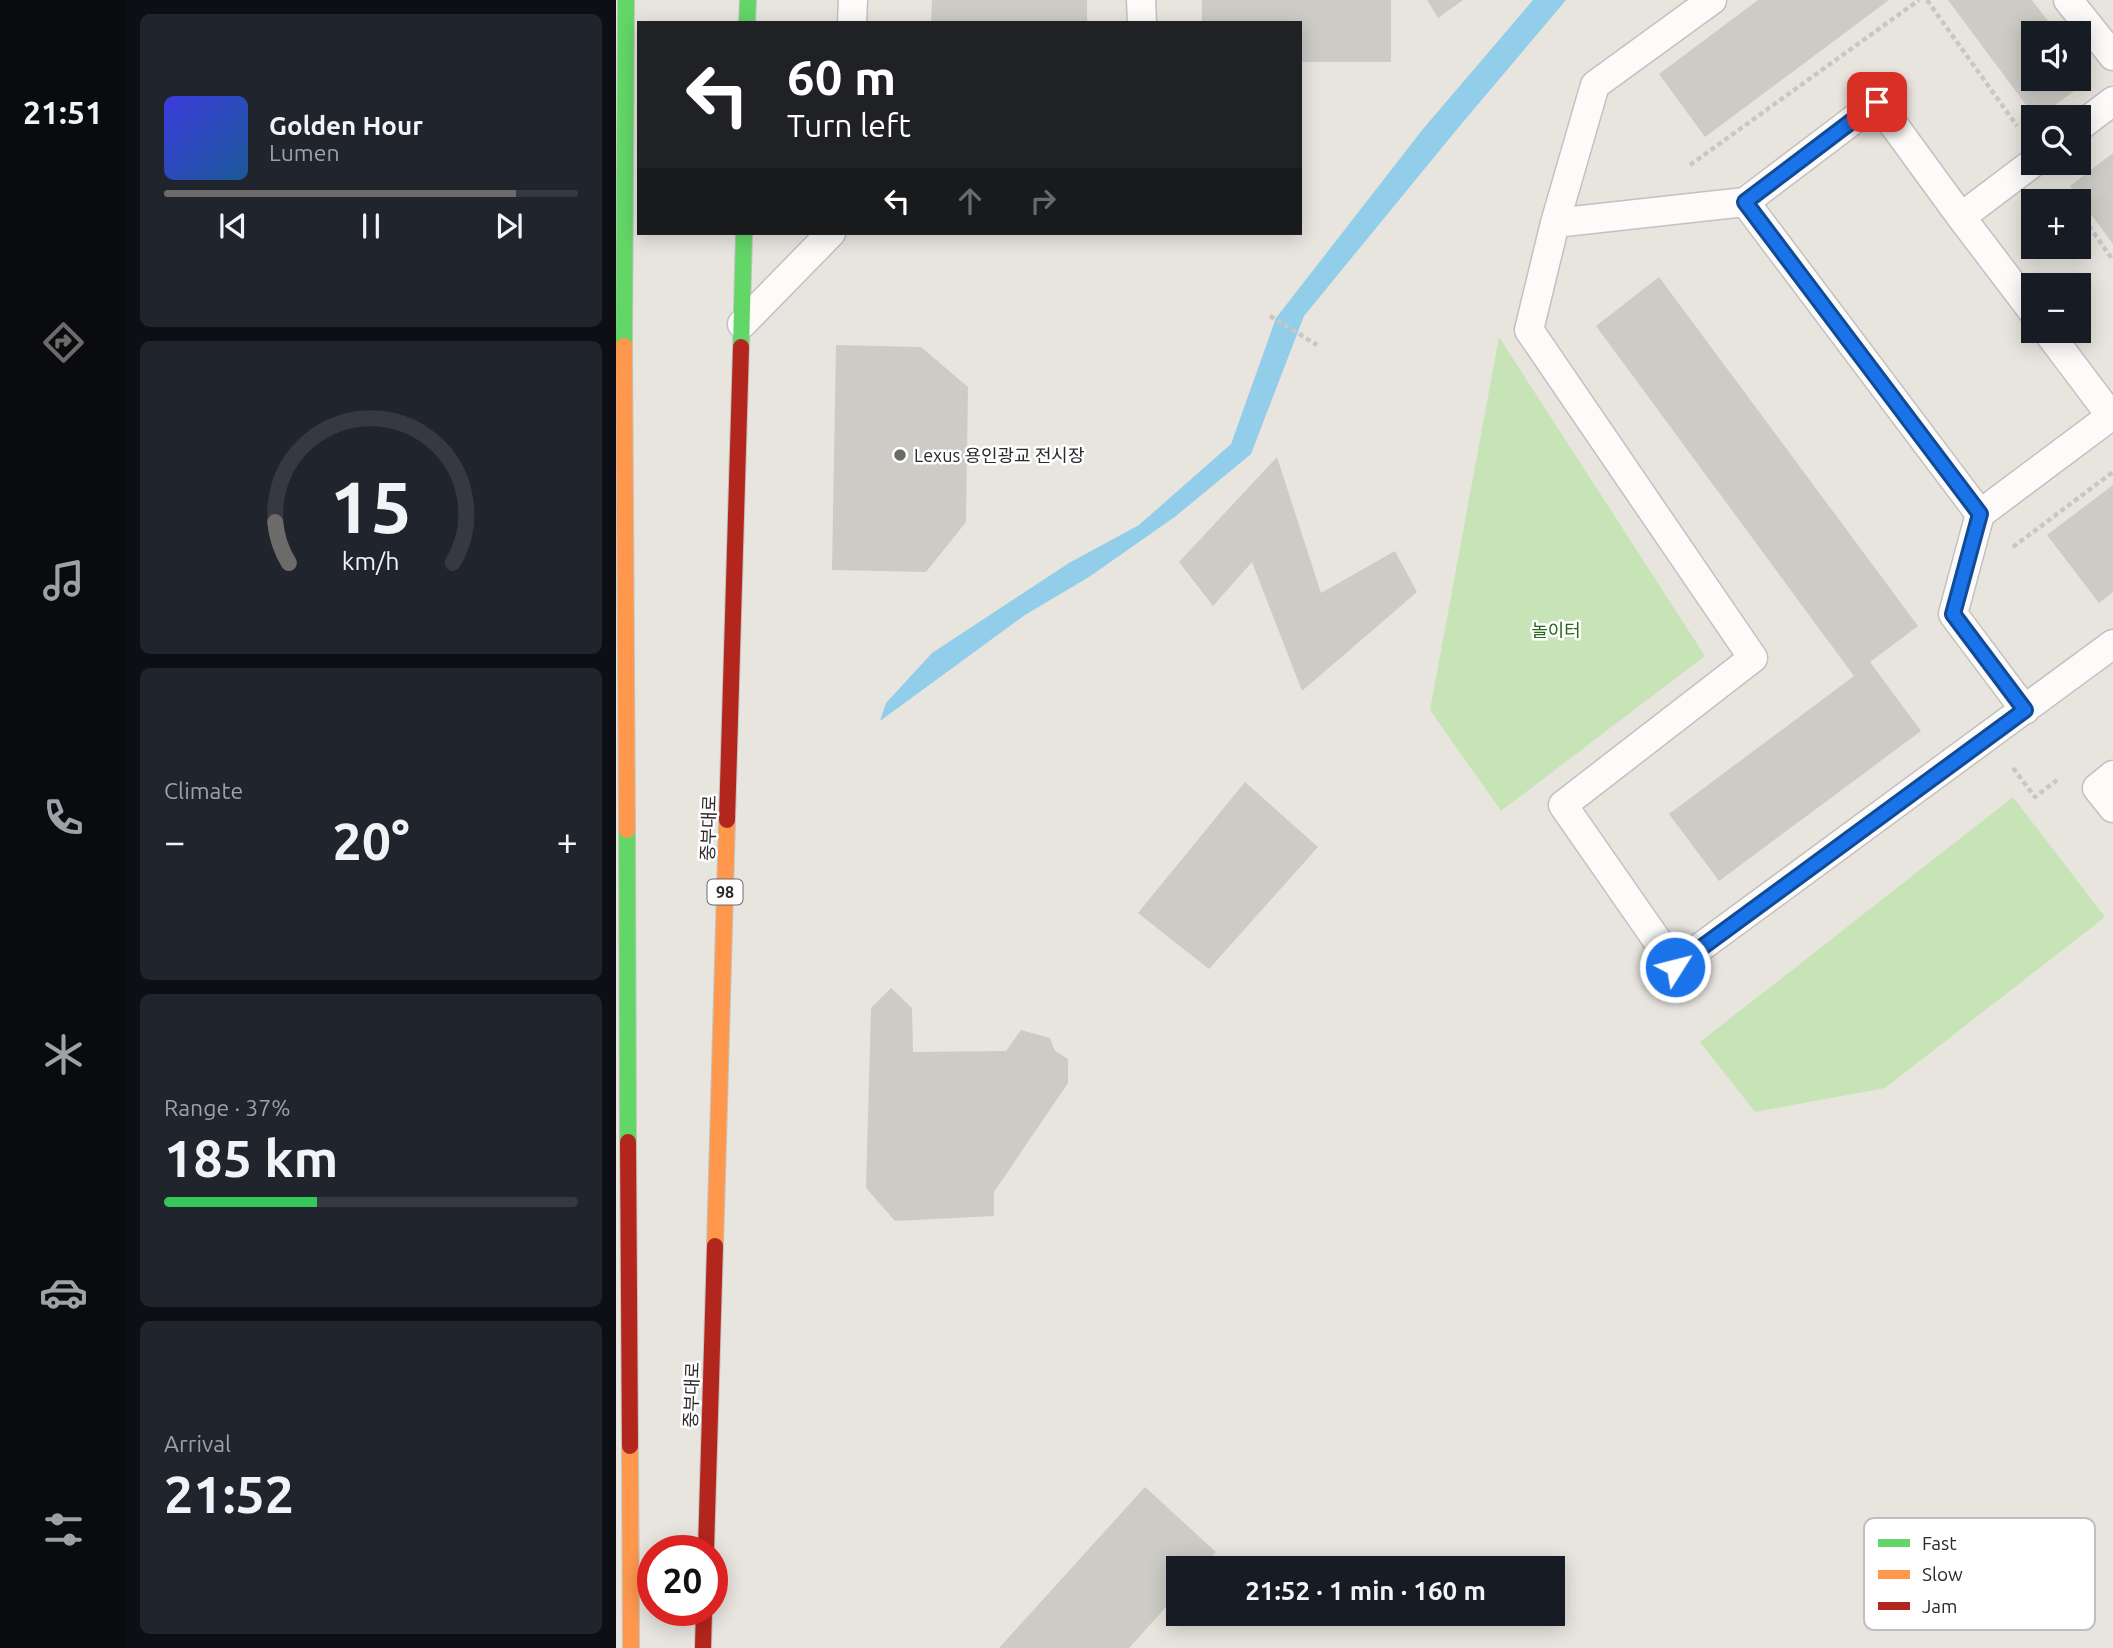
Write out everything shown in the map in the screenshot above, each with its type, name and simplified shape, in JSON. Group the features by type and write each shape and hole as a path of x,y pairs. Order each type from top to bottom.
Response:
{"main road":[{"path":"626,0 624,275 631,1648"},
{"path":"747,21 748,0"},
{"name":"중부대로","path":"706,1535 744,235"}],"lane":[{"path":"852,21 853,0"},
{"path":"1141,0 1142,21"},
{"path":"1712,0 1595,85 1555,223 1529,330 1753,658 1563,805 1675,967 2113,644"},
{"path":"2068,0 2113,56"},
{"path":"2091,118 2113,101"},
{"path":"1555,223 1745,202 1877,102 2021,296"},
{"path":"1961,217 2021,172"},
{"path":"1745,202 1980,514"},
{"path":"742,324 829,235"},
{"path":"2025,710 1953,614 1980,514 2110,416 2056,343"},
{"path":"2113,775 2097,788 2113,808"}],"path":[{"path":"1687,167 1919,0"},
{"path":"1927,0 2021,132"},
{"path":"2091,229 2113,260"},
{"path":"1270,316 1317,345"},
{"path":"1960,588 2113,472"}],"green space":[{"name":"놀이터","path":"1499,337 1705,656 1501,811 1430,710"},
{"path":"2013,797 2105,917 1885,1088 1755,1112 1700,1042"}],"water":[{"path":"1533,0 1566,0 1304,316 1251,454 1176,516 1089,577 1025,615 880,721 886,703 932,653 1069,563 1139,525 1231,444 1276,318 1423,129"}],"building":[{"path":"932,0 1087,0 1087,21 931,21"},
{"path":"1202,0 1391,0 1391,62 1302,62 1302,21 1202,21"},
{"path":"1427,0 1463,0 1438,18"},
{"path":"1758,0 1889,0 1705,137 1659,74"},
{"path":"1948,0 2032,0 2048,21 2021,21 2021,91 2074,91 2055,105 2026,105"},
{"path":"2113,153 2113,244 2091,214 2091,189 2072,189 2070,186 2084,175 2091,175 2091,170"},
{"path":"1659,277 1918,626 1870,662 1921,731 1719,881 1669,814 1854,676 1596,326"},
{"name":"Lexus 용인광교 전시장","path":"836,345 921,347 968,387 966,522 926,572 832,570"},
{"path":"1277,457 1321,593 1395,551 1417,592 1302,691 1252,562 1213,606 1179,562"},
{"path":"2113,485 2113,592 2099,603 2047,535"},
{"path":"1245,782 1318,847 1209,969 1138,913"},
{"path":"891,988 912,1008 913,1052 1006,1051 1021,1030 1050,1038 1055,1051 1068,1059 1068,1083 994,1192 994,1216 895,1221 866,1188 871,1008"},
{"path":"1145,1487 1216,1552 1212,1556 1166,1556 1166,1607 1129,1648 999,1648"}],"traffic: fast":[{"path":"624,346 626,0"},
{"path":"747,21 748,0"},
{"path":"741,347 744,235"},
{"path":"627,830 628,1142"}],"traffic: slow":[{"path":"624,346 627,830"},
{"path":"715,1246 727,820"},
{"path":"630,1446 631,1648"}],"traffic: jam":[{"path":"727,820 741,347"},
{"path":"628,1142 630,1446"},
{"path":"706,1535 715,1246"},
{"path":"703,1648 704,1626"}],"place":[{"name":"Lexus 용인광교 전시장","path":"900,455"}],"route":[{"path":"1675,967 2025,710 1953,614 1980,514 1745,202 1877,102"}]}
